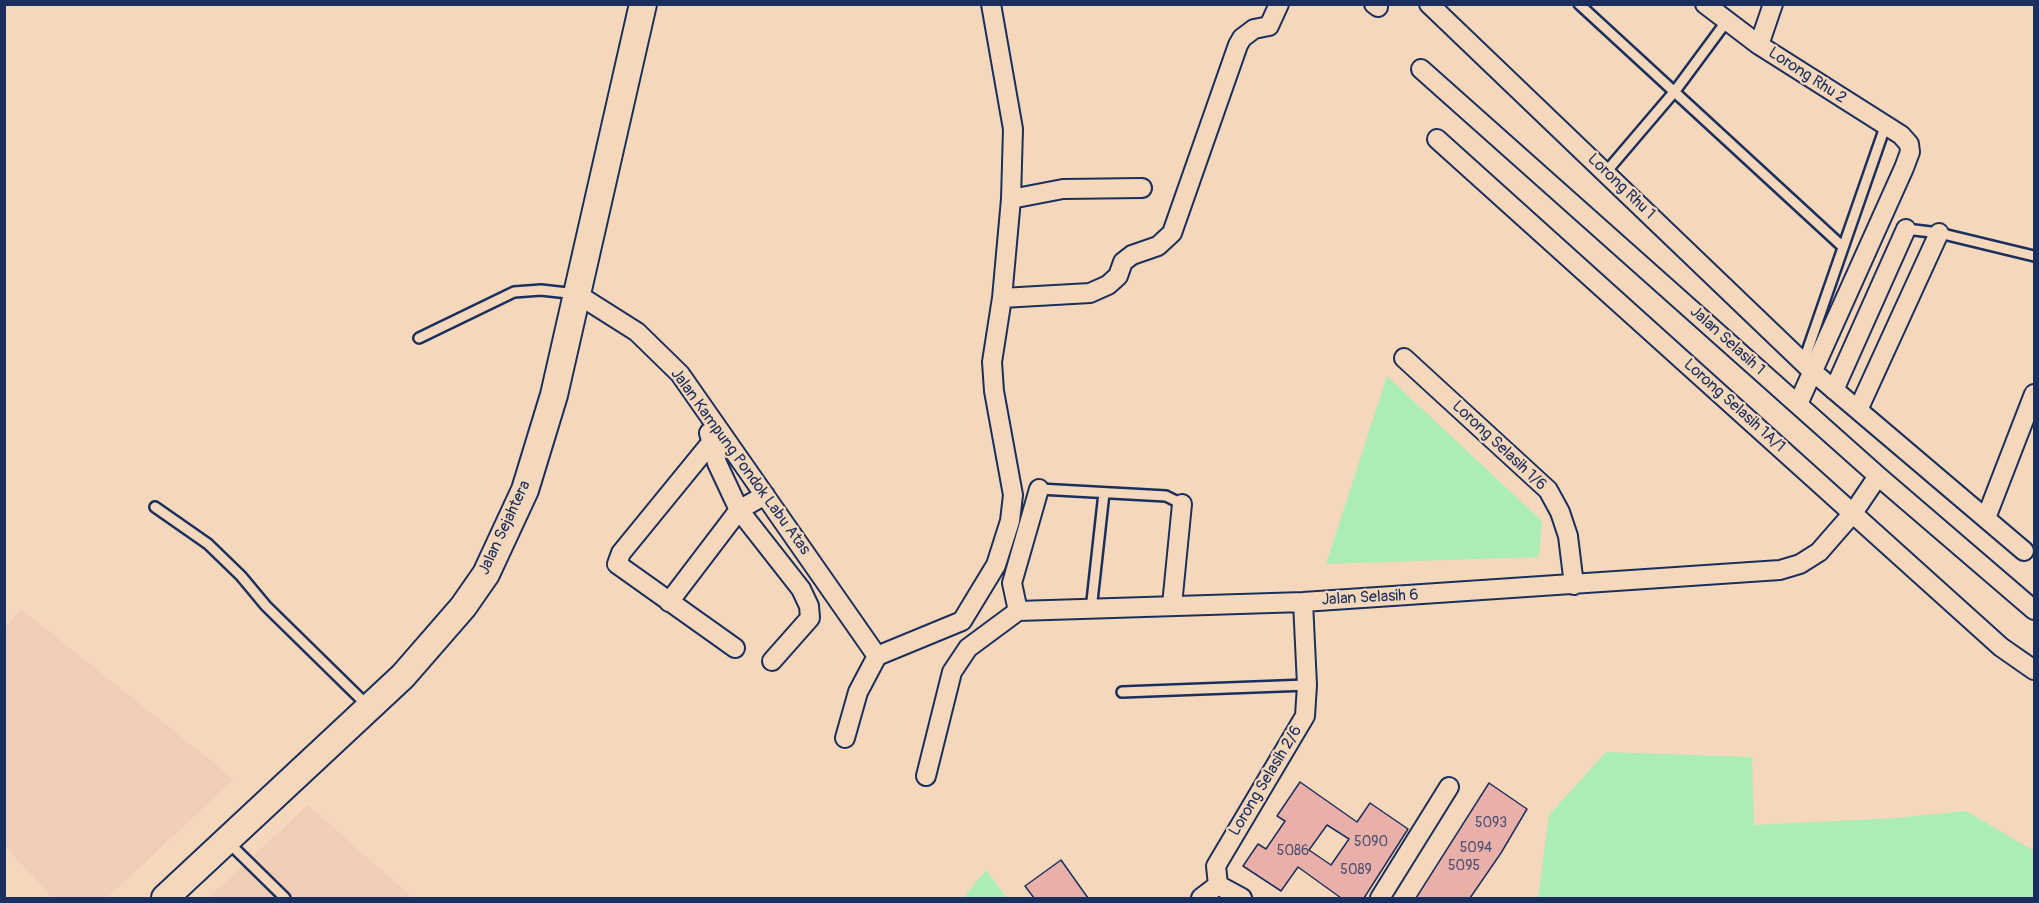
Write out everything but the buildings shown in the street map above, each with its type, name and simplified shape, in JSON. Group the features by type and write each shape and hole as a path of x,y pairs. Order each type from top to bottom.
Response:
{"main road":[{"name":"Jalan Sejahtera","path":"165,898 403,676 463,607 501,546 525,490 554,395 643,4"}],"street":[{"path":"845,738 858,692 877,657 962,621 996,565 1010,521 1013,495 994,391 992,362 1002,298 1011,199 1013,129 991,4"},
{"path":"1002,298 1090,292 1108,285 1118,276 1123,262 1132,255 1158,246 1172,233 1238,45 1242,38 1254,29 1269,26 1279,4"},
{"name":"Lorong Rhu 1","path":"1429,4 1808,367 2024,551"},
{"name":"Lorong Rhu 2","path":"1705,4 1759,45 1885,127 1901,135 1910,144 1910,152 1904,168 1808,367"},
{"path":"1759,45 1773,4"},
{"name":"Jalan Selasih 1","path":"1420,69 1878,476 2034,610"},
{"name":"Lorong Selasih 1A/1","path":"1437,139 2001,646 2034,670"},
{"path":"1011,199 1063,189 1142,188"},
{"path":"1834,390 1906,229"},
{"path":"1858,410 1939,233"},
{"name":"Jalan Kampung Pondok Labu Atas","path":"577,294 637,332 680,374 877,657"},
{"name":"Lorong Selasih 1/6","path":"1404,358 1548,490 1560,512 1568,536 1574,585"},
{"path":"1798,404 1808,367"},
{"path":"1986,518 2034,394"},
{"path":"705,408 710,444 739,510 801,589 809,606 810,618 772,661"},
{"path":"710,444 621,553 617,564 735,648"},
{"name":"Jalan Selasih 6","path":"1018,611 1304,602 1780,570 1800,564 1819,552 1853,513 1878,476"},
{"path":"926,776 952,672 968,648 1018,611 1012,584 1039,489"},
{"path":"669,602 739,510 765,495"},
{"path":"1172,605 1182,504"},
{"name":"Lorong Selasih 2/6","path":"1218,885 1216,866 1305,716 1307,685 1304,602"},
{"path":"962,621 975,625 985,634"},
{"path":"1380,898 1449,786"},
{"path":"1201,898 1218,885 1242,898"}],"lane":[{"path":"1579,4 1844,246"},
{"path":"1606,172 1674,91 1726,22"},
{"path":"1808,367 1844,246 1885,127"},
{"path":"1906,229 1939,233 2034,256"},
{"path":"419,339 514,292 541,290 577,294"},
{"path":"1039,489 1166,496 1182,504"},
{"path":"1091,609 1104,493"},
{"path":"155,507 208,544 241,576 266,606 371,708"},
{"path":"1122,692 1307,685"},
{"path":"227,841 285,898"}],"shaded area":[{"path":"21,609 234,779 107,898 52,898 5,846 5,627"},
{"path":"308,805 413,898 208,898"}],"green space":[{"path":"1387,376 1542,521 1539,557 1326,564"},
{"path":"1606,752 1752,757 1754,825 1895,818 1966,811 2034,851 2034,898 1538,898 1549,815"},
{"path":"986,870 1007,898 963,898"}]}
